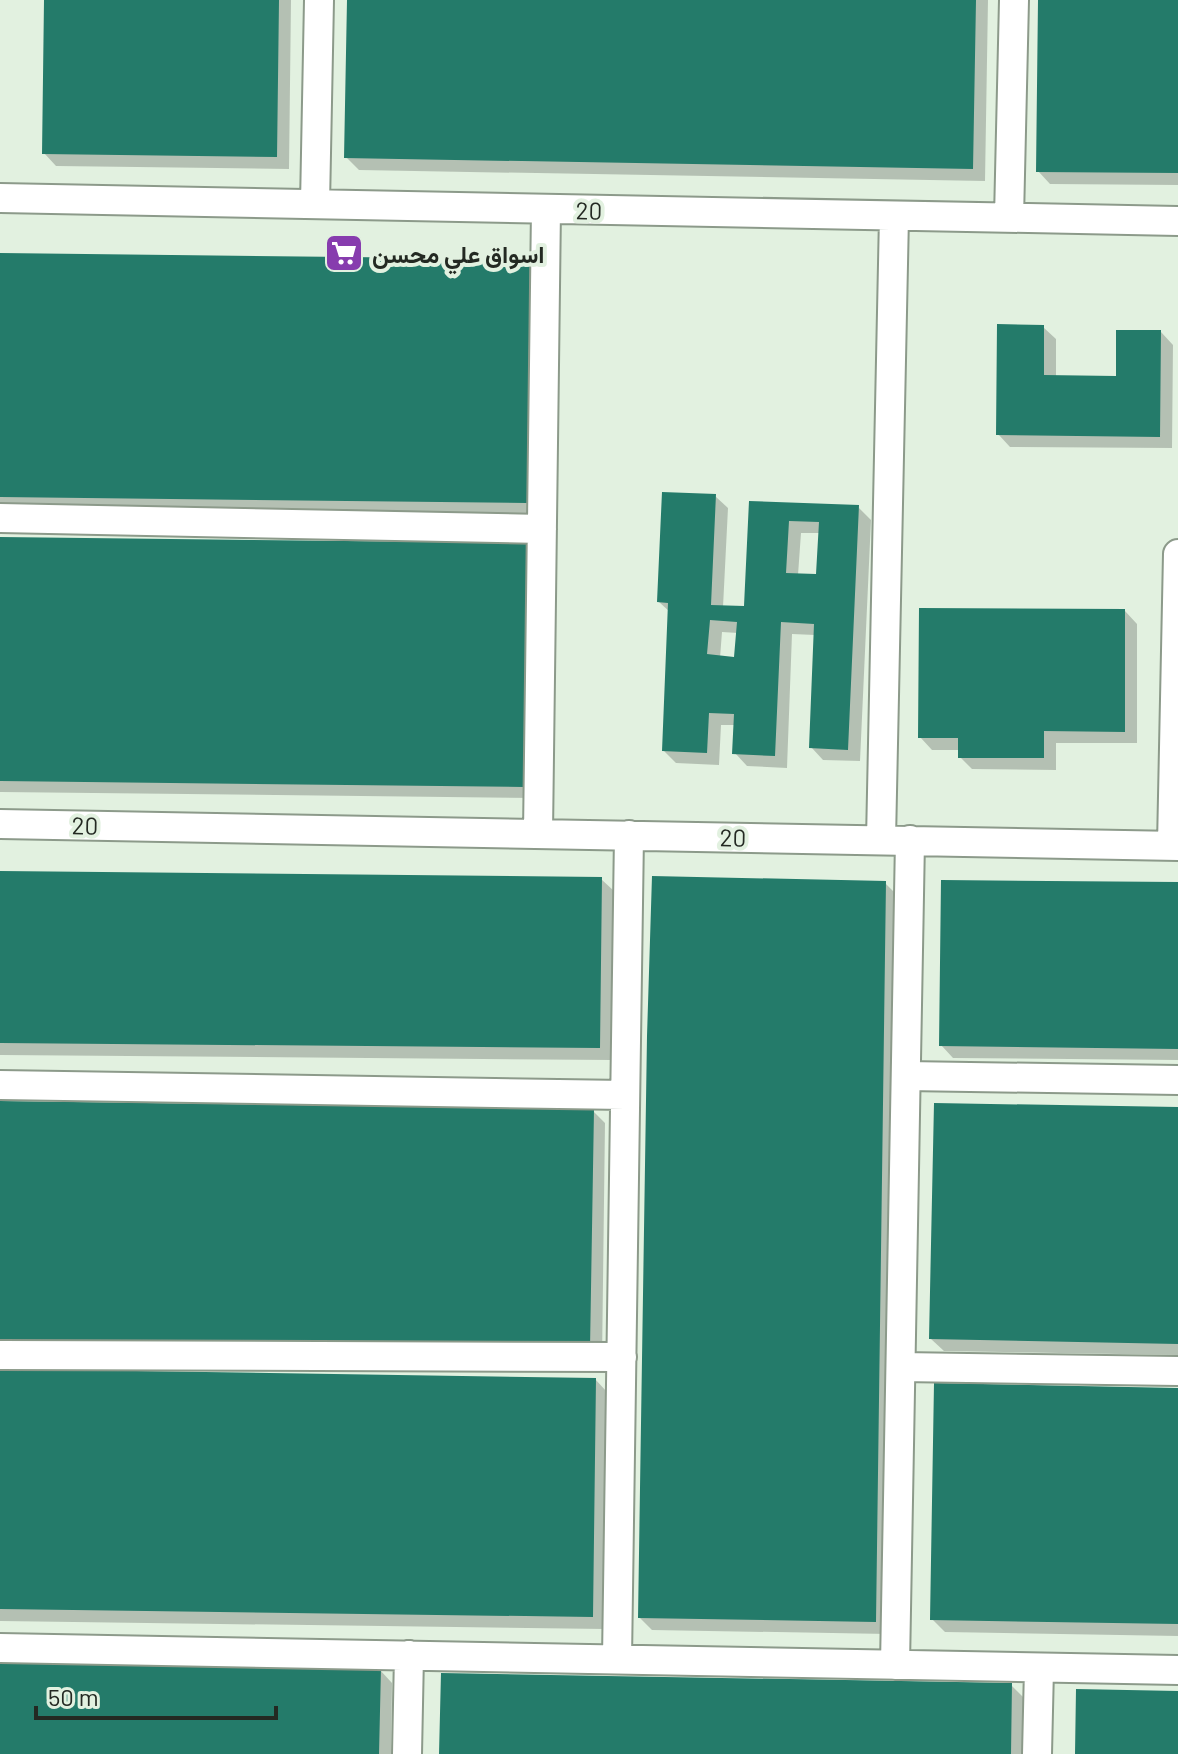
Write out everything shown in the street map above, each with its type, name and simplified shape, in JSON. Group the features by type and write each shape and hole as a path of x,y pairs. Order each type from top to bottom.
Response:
{"street":[{"path":"315,204 319,0"},
{"path":"1009,218 1014,0"},
{"name":"20","path":"0,198 1178,221"},
{"path":"538,833 546,209"},
{"path":"881,840 894,216"},
{"path":"0,518 542,529"},
{"path":"1175,846 1178,554"},
{"name":"20","path":"0,824 1175,846"},
{"path":"617,1659 629,835"},
{"path":"895,1665 910,840"},
{"path":"906,1076 1178,1080"},
{"path":"0,1085 625,1095"},
{"path":"0,1355 622,1357"},
{"path":"901,1367 1178,1371"},
{"path":"0,1648 1178,1670"},
{"path":"407,1754 409,1655"},
{"path":"1037,1754 1039,1668"}],"building":[{"path":"44,0 279,0 277,157 42,154"},
{"path":"347,0 976,0 973,169 344,158"},
{"path":"1038,0 1178,0 1178,173 1036,172"},
{"path":"0,253 530,259 527,503 0,497"},
{"path":"997,324 1044,325 1044,375 1116,376 1116,330 1161,330 1160,437 996,435"},
{"path":"662,492 716,494 711,605 744,606 749,501 859,505 848,750 809,748 814,624 781,622 775,756 732,754 734,714 709,713 707,753 662,751 668,603 657,602","holes":["789,521 819,522 816,574 786,573","710,620 737,622 734,657 707,654"]},
{"path":"0,537 527,543 524,787 0,781"},
{"path":"919,608 1125,609 1125,732 1044,731 1044,758 958,758 958,738 918,738"},
{"path":"0,871 602,877 600,1048 0,1043"},
{"path":"652,876 886,881 876,1622 638,1618"},
{"path":"941,880 1178,882 1178,1049 939,1046"},
{"path":"0,1101 594,1109 590,1349 0,1341"},
{"path":"934,1103 1178,1107 1178,1344 929,1339"},
{"path":"0,1369 596,1378 593,1617 0,1609"},
{"path":"934,1383 1178,1388 1178,1624 930,1620"},
{"path":"0,1661 381,1668 379,1754 0,1754"},
{"path":"441,1673 1012,1683 1011,1754 439,1754"},
{"path":"1076,1689 1178,1691 1178,1754 1075,1754"}],"place":[{"name":"اسواق علي محسن","path":"344,253"}]}
